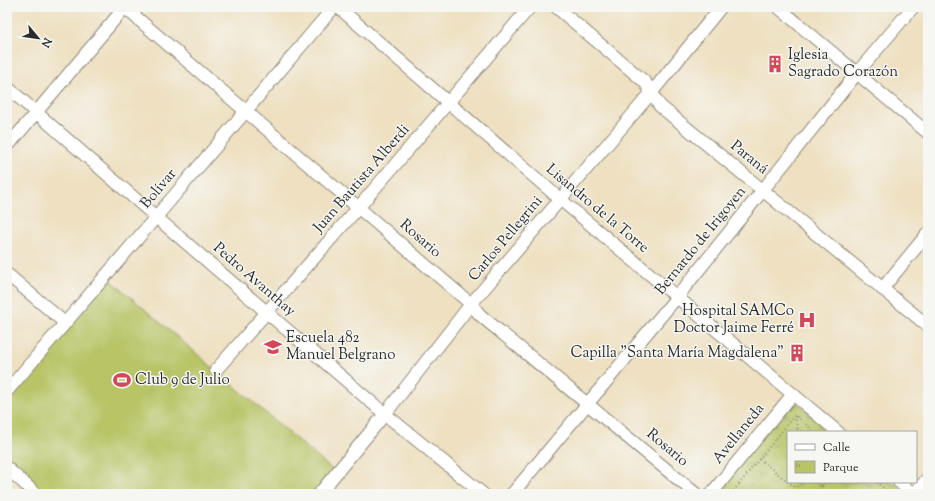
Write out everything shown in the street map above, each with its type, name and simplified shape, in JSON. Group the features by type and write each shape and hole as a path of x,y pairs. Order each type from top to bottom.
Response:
{"street":[{"name":"Rosario","path":"124,7 471,304 480,314 696,494"},
{"path":"7,147 124,7"},
{"name":"Bolívar","path":"7,391 334,7"},
{"name":"Lisandro de la Torre","path":"338,7 560,199 837,431"},
{"name":"Juan Bautista Alberdi","path":"216,370 358,208 530,7"},
{"name":"Paraná","path":"556,7 645,82 660,106 928,326"},
{"name":"Carlos Pellegrini","path":"319,494 386,414 471,304 652,92 721,7"},
{"path":"778,7 928,133"},
{"name":"Bernardo de Irigoyen","path":"512,494 677,297 913,7"},
{"name":"Pedro Avanthay","path":"7,87 386,414 483,494"},
{"path":"882,289 928,233"},
{"path":"7,274 65,323"},
{"name":"Avellaneda","path":"711,494 792,394"},
{"path":"7,468 36,494"},
{"path":"900,483 914,494 928,478"}],"path":[{"path":"794,416 798,431"},
{"path":"794,416 814,431"},
{"path":"731,494 794,416"},
{"path":"759,459 787,481"},
{"path":"790,483 796,488"},
{"path":"793,494 798,485 802,483"},
{"path":"816,483 824,489 826,494"},
{"path":"877,483 891,494"}],"green space":[{"name":"Club 9 de Julio","path":"106,276 336,473 318,494 36,494 7,468 7,391"},
{"path":"793,399 832,431 787,431 787,483 894,483 907,494 714,494"}],"place":[{"name":"Iglesia Sagrado Corazón","path":"775,64"},
{"name":"Hospital SAMCo Doctor Jaime Ferré","path":"807,320"},
{"name":"Escuela 482 Manuel Belgrano","path":"273,347"},
{"name":"Capilla \"Santa María Magdalena\"","path":"797,353"},
{"name":"Club 9 de Julio","path":"122,380"}]}
